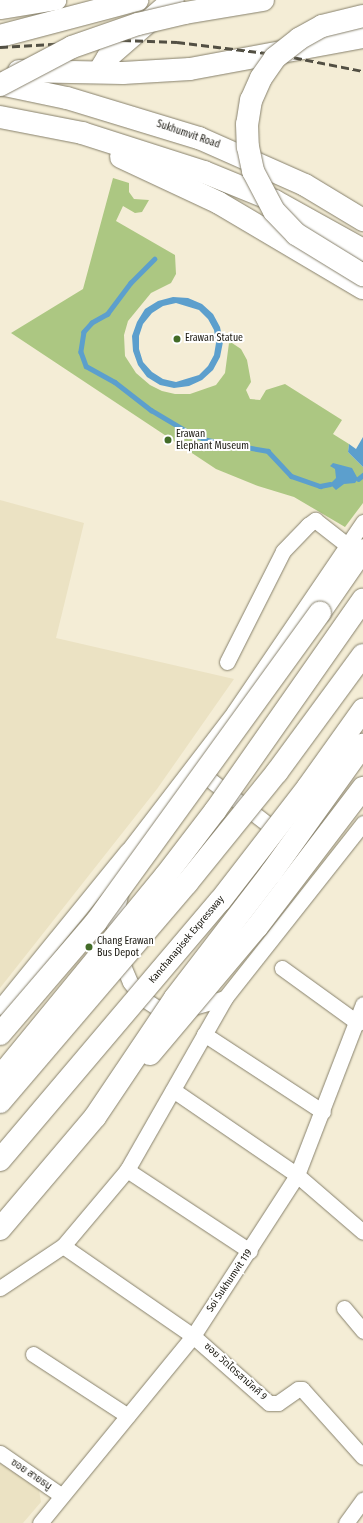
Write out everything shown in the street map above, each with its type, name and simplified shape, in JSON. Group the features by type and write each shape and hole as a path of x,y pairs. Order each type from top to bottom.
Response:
{"highway":[{"path":"0,36 54,24 137,0"},
{"path":"99,72 108,57 173,0"},
{"path":"0,84 72,47 138,24 186,13 263,0"},
{"path":"360,283 296,234 274,211 252,170 248,147 247,124 251,100 261,78 276,58 299,38 322,26 363,16"},
{"path":"0,70 99,72 190,69 363,37"},
{"name":"Sukhumvit Road","path":"0,84 67,98 199,138 260,162 306,185 363,220"},
{"path":"0,117 82,133 204,172 275,201 363,250"},
{"path":"23,121 113,154 183,185 360,283"},
{"path":"0,1034 96,922 320,612 355,548"},
{"path":"0,1077 197,834 270,735 363,600"},
{"path":"0,1102 187,883 277,772 363,655"},
{"name":"Kanchanapisek Expressway","path":"0,1160 220,901 308,787 363,710"},
{"path":"287,839 363,732"},
{"path":"95,1118 158,1021 271,873 363,745"},
{"path":"0,1230 216,977 363,788"}],"main road":[{"path":"0,9 56,0"}],"street":[{"path":"227,662 283,551 308,525 315,520 355,548"},
{"path":"0,1007 129,849 199,760 355,548 363,522"},
{"path":"199,760 201,772 209,780 326,870"},
{"path":"0,1288 63,1246 127,1170 225,998 363,823"},
{"path":"129,849 114,925 118,954 130,982 142,998 156,1007 166,1009 186,1009 225,998"},
{"path":"282,968 358,1023"},
{"name":"Soi Sukhumvit 119","path":"40,1523 193,1336 250,1251 297,1175 358,1023 363,1006"},
{"path":"204,1034 323,1112"},
{"path":"173,1090 297,1175 363,1232"},
{"path":"127,1170 250,1251"},
{"path":"63,1246 193,1336"},
{"path":"344,1308 363,1331"},
{"name":"ซอย วัดไตรสามัคคี 9","path":"193,1336 269,1403 278,1403 298,1389 302,1389 363,1457"},
{"path":"33,1354 128,1416"},
{"name":"ซอย สายธนู","path":"0,1453 62,1496"},
{"path":"351,1521 363,1500"}],"shaded area":[{"path":"0,500 84,523 56,638 234,679 157,789 0,988"},
{"path":"0,1463 39,1490 41,1502 23,1523 0,1523"}],"green space":[{"path":"113,178 129,183 129,192 134,199 149,200 142,212 135,213 123,206 116,221 175,255 176,274 171,283 151,293 128,321 124,335 125,356 136,373 150,385 162,391 175,394 190,394 216,385 225,373 229,343 232,343 241,349 247,360 251,382 246,390 250,399 260,400 266,390 285,384 342,420 333,434 349,444 348,452 363,467 363,503 345,527 294,497 258,486 216,469 11,333 83,289"}],"water":[{"path":"173,297 188,298 202,304 213,314 220,327 223,342 220,357 213,370 202,380 189,386 174,388 160,385 147,377 138,365 133,351 132,336 137,322 145,309 158,301","holes":["176,303 199,310 208,319 214,330 216,343 214,355 208,366 199,375 176,382 163,379 152,372 143,362 139,349 139,336 143,324 152,313 163,306"]},
{"path":"363,437 363,467 348,452 349,444 356,449"},
{"path":"333,463 352,468 358,479 355,483 344,484 336,490 330,484 336,478 335,469 330,466"}],"waterway":[{"path":"155,259 131,283 108,314 92,323 84,332 81,352 86,366 115,382 151,410 188,432 207,440 268,451 291,476 320,486 330,484"},
{"path":"358,479 363,475"}],"railway":[{"path":"0,47 123,40 177,42 282,55 363,71"}],"place":[{"name":"Erawan Statue","path":"177,339"},
{"name":"Erawan Elephant Museum","path":"168,440"},
{"name":"Chang Erawan Bus Depot","path":"89,947"}]}
